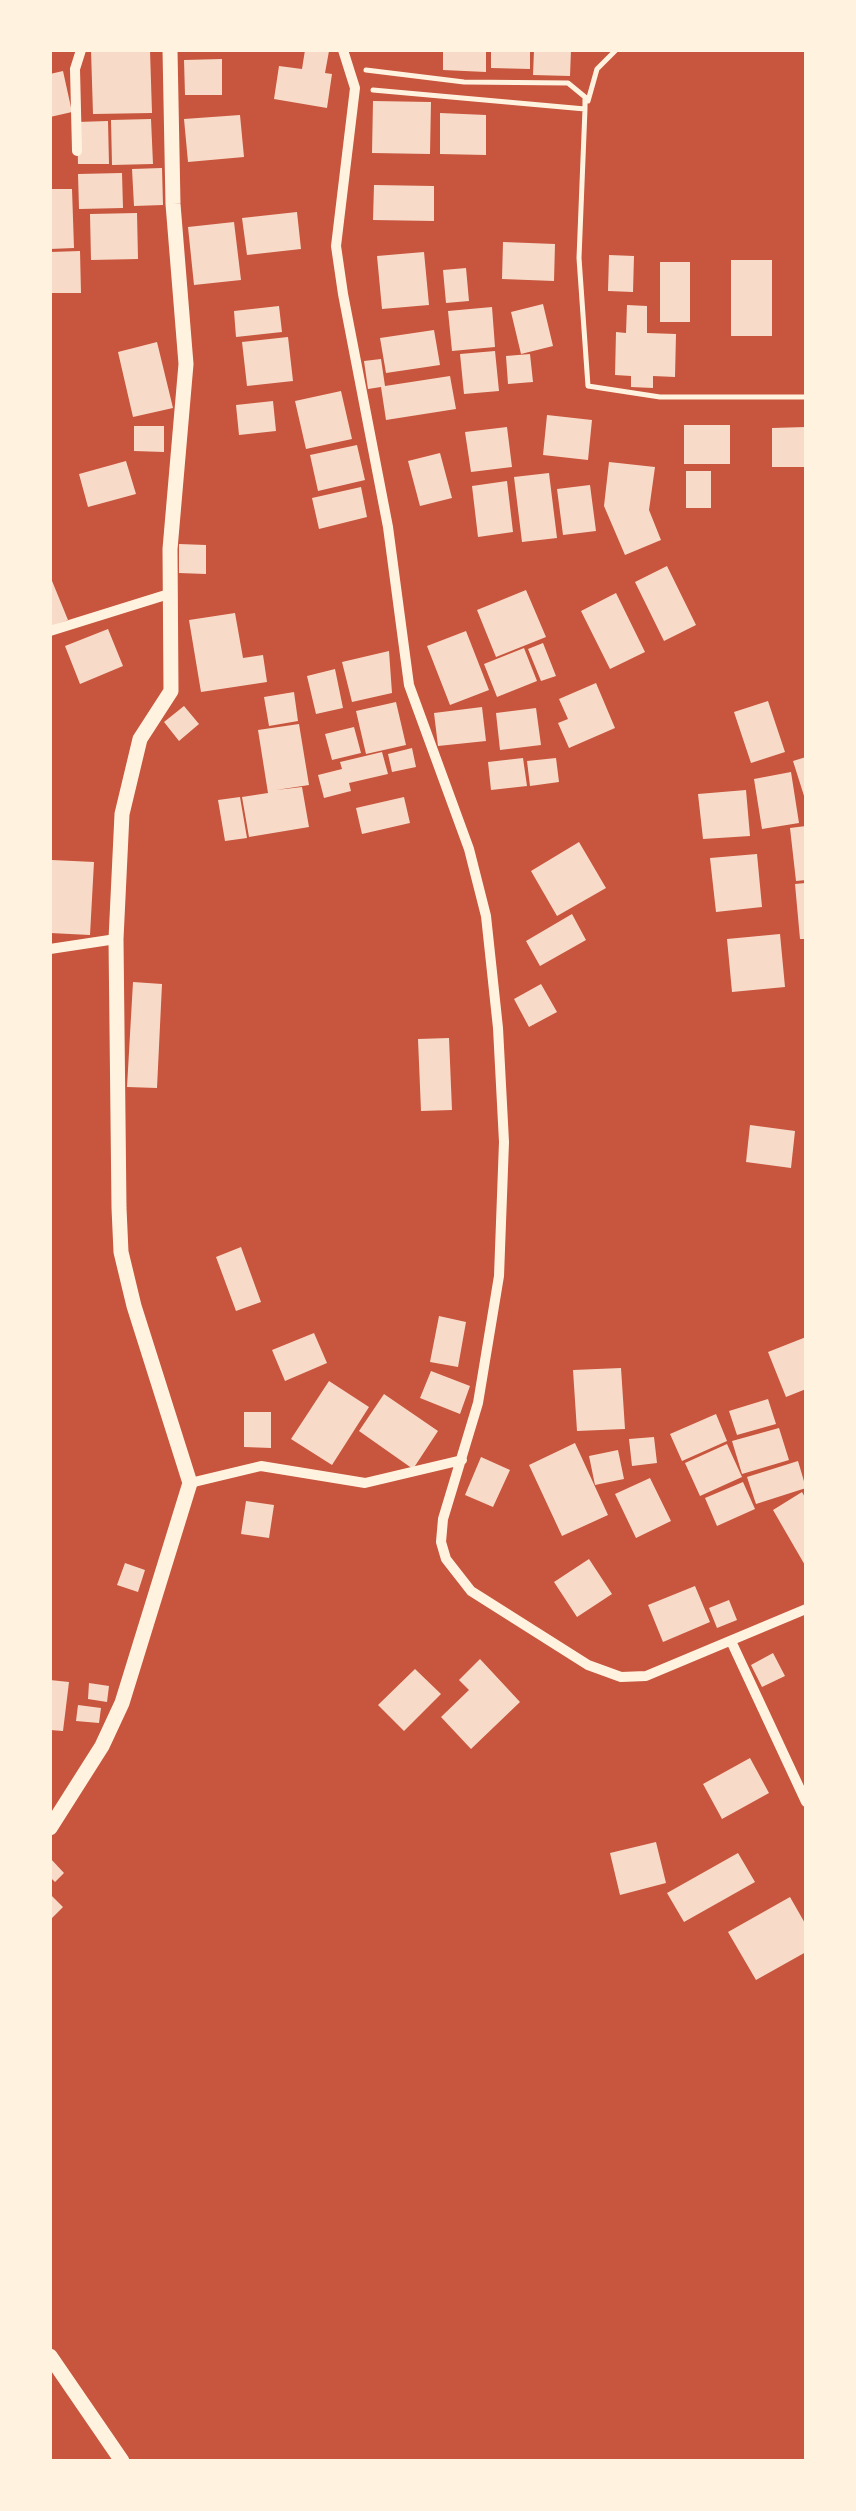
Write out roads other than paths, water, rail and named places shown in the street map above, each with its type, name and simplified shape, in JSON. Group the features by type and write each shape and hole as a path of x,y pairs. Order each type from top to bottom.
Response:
{"main road":[{"path":"50,1828 102,1746 122,1703 190,1483 121,1252 116,939 129,772 140,739 171,692 170,550 186,364 173,204 170,50"},
{"path":"50,2356 122,2461"}],"street":[{"path":"77,151 75,69 82,50"},
{"path":"343,50 355,88 336,246 343,294 388,527 409,685 469,849 486,916 498,1028 504,1142 499,1276 478,1403 443,1519 441,1542 455,1576 472,1591 560,1649 621,1677 646,1676 806,1609"},
{"path":"50,631 172,593"},
{"path":"50,949 116,939"},
{"path":"190,1483 261,1466 366,1483 462,1460"},
{"path":"730,1641 806,1802"}]}
